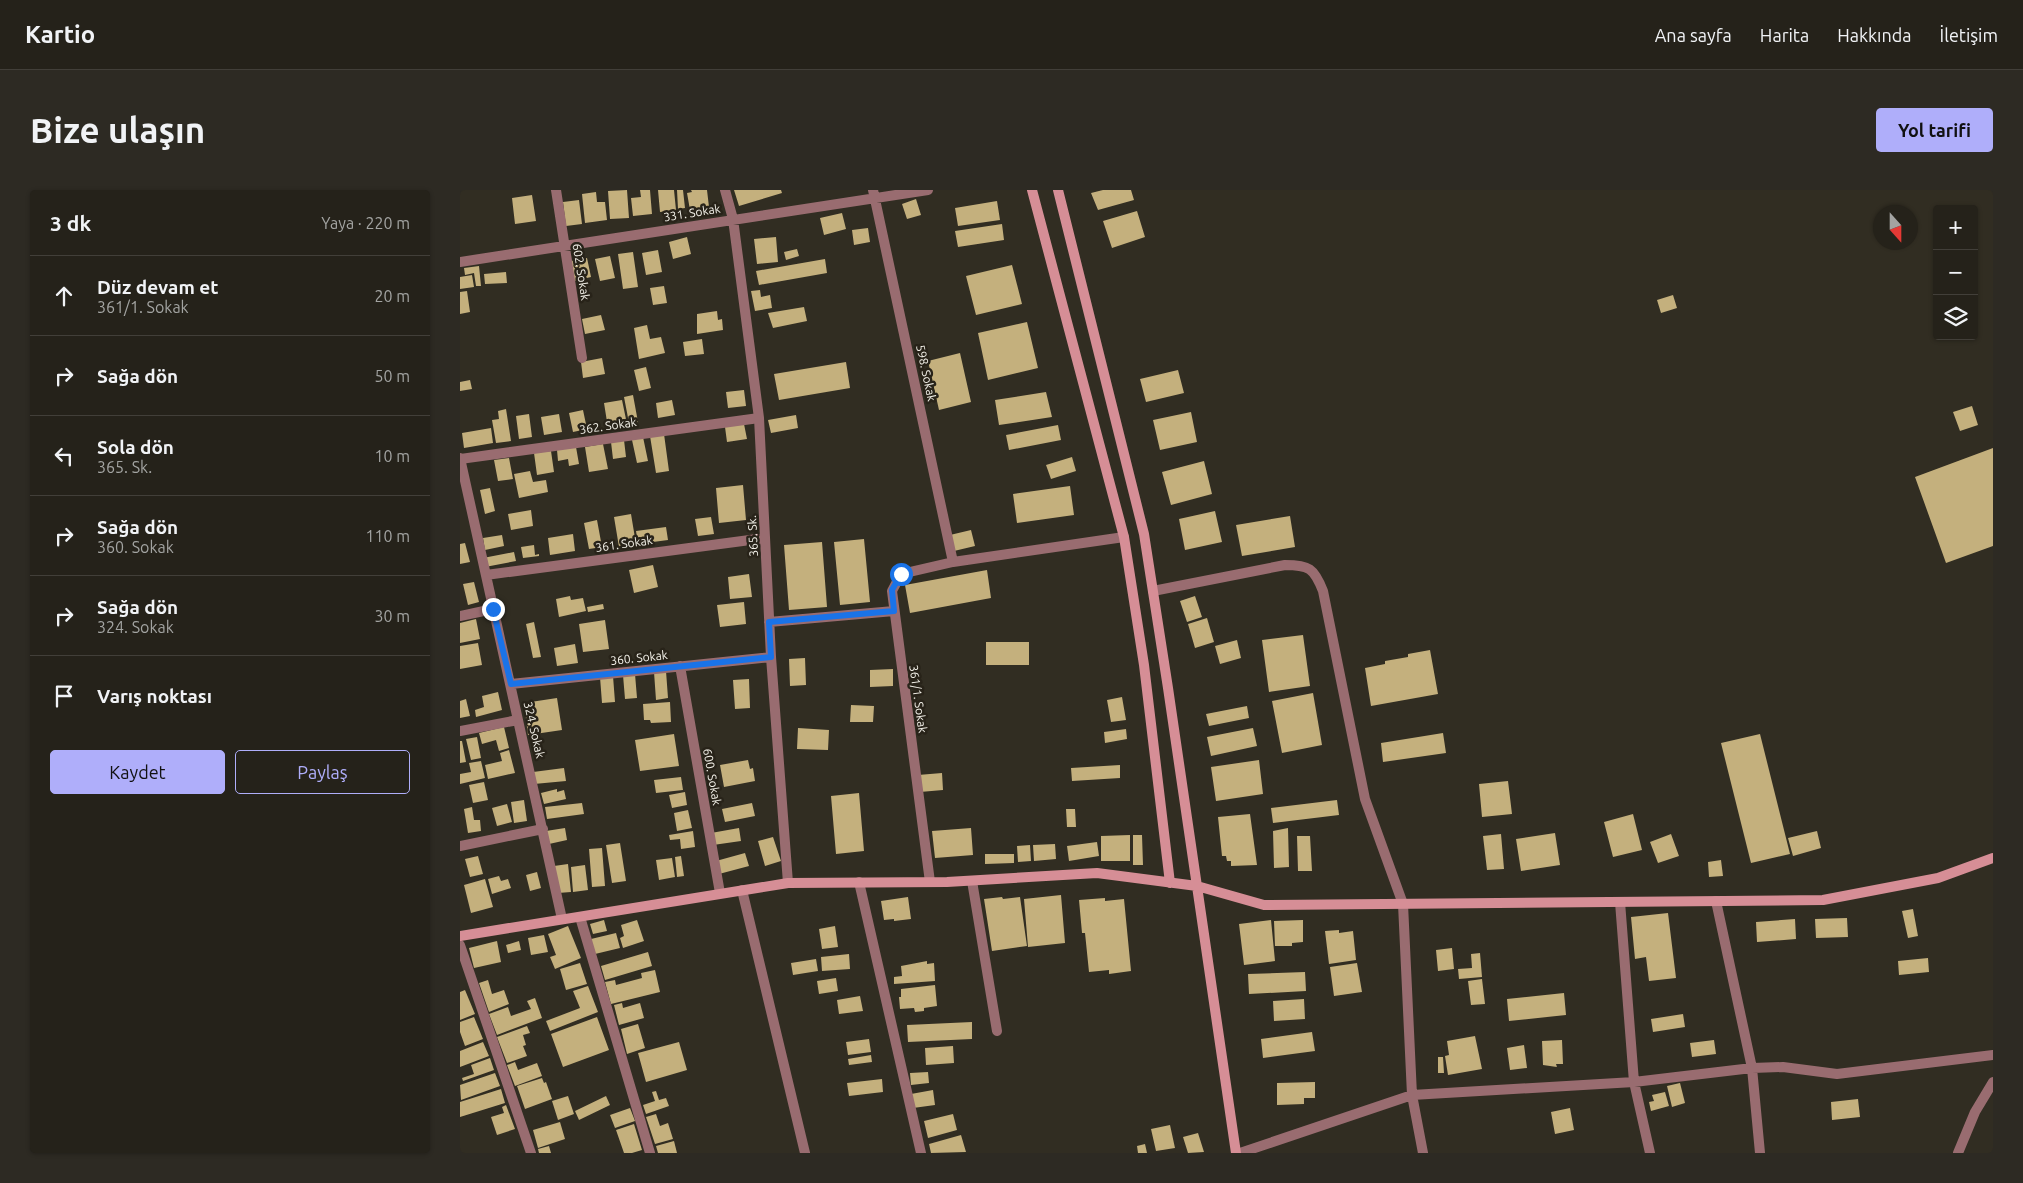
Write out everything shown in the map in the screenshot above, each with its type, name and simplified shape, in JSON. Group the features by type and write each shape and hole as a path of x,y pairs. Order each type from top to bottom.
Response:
{"street":[{"name":"602. Sokak","path":"556,190 582,358"},
{"name":"365. Sk.","path":"725,190 733,219 759,418 771,657 788,882"},
{"name":"331. Sokak","path":"460,262 733,219 874,194 928,190"},
{"path":"1032,190 1124,537 1144,665 1170,883"},
{"path":"1058,190 1144,534 1236,1153"},
{"name":"598. Sokak","path":"874,194 954,562"},
{"name":"362. Sokak","path":"460,459 759,418"},
{"name":"324. Sokak","path":"460,459 464,503 486,575 562,919"},
{"name":"361/1. Sokak","path":"930,882 892,590 901,574 954,562 1124,537"},
{"name":"361. Sokak","path":"486,575 765,538"},
{"path":"1153,591 1285,565 1302,565 1317,574 1323,591 1365,799 1403,904 1412,1095 1423,1153"},
{"path":"460,616 493,609"},
{"path":"769,622 894,611"},
{"name":"360. Sokak","path":"511,684 771,657"},
{"name":"600. Sokak","path":"680,666 720,893"},
{"path":"460,731 518,720"},
{"path":"460,846 543,829"},
{"path":"460,936 788,882 930,882 1097,873 1197,886 1264,905 1823,900 1938,878 1993,858"},
{"path":"972,880 998,1031"},
{"path":"859,882 920,1153"},
{"path":"742,890 805,1153"},
{"path":"1716,901 1752,1068 1760,1153"},
{"path":"1620,902 1634,1082 1650,1153"},
{"path":"580,917 650,1153"},
{"path":"460,945 531,1153"},
{"path":"1240,1153 1412,1095 1634,1082 1752,1068 1782,1067 1837,1074 1993,1055"},
{"path":"1958,1153 1975,1112 1993,1082"}],"building":[{"path":"627,190 629,218 610,219 608,191"},
{"path":"640,190 650,190 652,214 633,216 631,198 641,197"},
{"path":"658,190 674,190 676,210 660,212"},
{"path":"677,190 683,190 685,208 678,209"},
{"path":"691,190 707,190 709,207 690,210 687,193 692,192"},
{"path":"734,190 781,190 782,193 739,206"},
{"path":"1103,190 1131,190 1134,200 1098,210 1091,193"},
{"path":"596,192 597,202 605,202 607,220 585,223 582,194"},
{"path":"532,195 536,221 515,224 512,198"},
{"path":"916,199 921,215 907,219 902,204"},
{"path":"579,200 582,224 566,226 563,202"},
{"path":"997,201 1000,220 958,226 955,208"},
{"path":"1137,211 1145,237 1112,248 1103,221"},
{"path":"842,213 846,229 824,235 820,218"},
{"path":"1002,224 1004,240 958,247 955,231"},
{"path":"868,228 870,242 854,245 852,230"},
{"path":"687,237 691,254 673,259 669,242"},
{"path":"776,237 778,262 757,264 754,239"},
{"path":"797,249 799,256 786,260 784,252"},
{"path":"658,250 662,272 646,275 642,253"},
{"path":"633,252 638,287 623,289 618,254"},
{"path":"610,256 615,278 600,281 595,259"},
{"path":"587,258 591,277 574,281 571,261"},
{"path":"825,259 827,273 759,285 756,271"},
{"path":"1012,265 1022,304 976,315 966,276"},
{"path":"479,266 481,286 476,286 474,273 465,275 464,268"},
{"path":"506,272 507,283 485,284 484,274"},
{"path":"472,275 474,287 460,289 460,277"},
{"path":"664,286 667,303 653,305 650,288"},
{"path":"760,290 761,297 770,295 772,308 755,311 751,291"},
{"path":"467,291 470,312 460,314 460,292"},
{"path":"1673,295 1677,308 1661,313 1657,300"},
{"path":"804,307 807,321 773,328 768,313"},
{"path":"717,311 718,320 722,319 723,330 697,334 697,314"},
{"path":"601,315 605,330 585,334 582,319"},
{"path":"1027,322 1038,368 988,380 978,333"},
{"path":"647,325 650,339 661,337 665,353 639,359 634,328"},
{"path":"702,339 704,354 685,356 683,342"},
{"path":"960,353 971,402 939,410 928,361"},
{"path":"602,358 605,374 583,378 581,362"},
{"path":"846,362 850,388 779,400 774,374"},
{"path":"646,367 651,388 639,391 634,370"},
{"path":"1178,370 1184,393 1146,402 1140,379"},
{"path":"470,380 472,389 460,391 460,382"},
{"path":"744,390 746,406 728,408 726,392"},
{"path":"1046,392 1052,417 999,425 995,400"},
{"path":"633,395 638,422 629,423 624,397"},
{"path":"622,400 627,424 608,428 604,403"},
{"path":"672,400 675,415 658,418 656,403"},
{"path":"1972,406 1978,425 1960,431 1953,412"},
{"path":"506,409 511,441 496,443 492,420 499,419 498,411"},
{"path":"583,410 587,429 573,432 569,413"},
{"path":"1191,412 1197,442 1160,450 1153,420"},
{"path":"529,414 532,437 519,439 516,416"},
{"path":"559,414 562,432 544,435 541,417"},
{"path":"796,415 798,428 771,433 768,420"},
{"path":"744,424 747,439 727,442 725,427"},
{"path":"1058,425 1061,440 1009,450 1006,435"},
{"path":"491,428 493,443 464,448 462,433"},
{"path":"664,434 669,471 656,473 650,436"},
{"path":"643,437 648,461 637,463 632,440"},
{"path":"624,440 626,457 613,459 611,442"},
{"path":"603,444 608,469 589,472 585,447"},
{"path":"576,447 579,464 569,466 568,459 558,461 557,450"},
{"path":"1993,448 1993,546 1946,563 1915,477"},
{"path":"551,451 554,472 537,475 534,453"},
{"path":"1072,457 1076,471 1051,479 1046,465"},
{"path":"509,458 513,479 498,481 494,460"},
{"path":"1204,461 1212,494 1171,505 1162,472"},
{"path":"530,471 533,482 546,480 548,492 519,498 514,474"},
{"path":"743,485 746,520 719,523 716,488"},
{"path":"1070,486 1074,515 1017,523 1013,494"},
{"path":"490,488 495,511 485,514 480,490"},
{"path":"531,510 533,526 511,530 508,514"},
{"path":"1215,511 1222,542 1185,550 1179,519"},
{"path":"631,514 636,544 619,547 614,517"},
{"path":"1290,516 1295,547 1242,556 1236,525"},
{"path":"711,517 714,534 698,536 695,519"},
{"path":"597,520 602,547 589,549 584,523"},
{"path":"666,527 668,540 638,544 636,531"},
{"path":"971,530 975,546 954,551 950,535"},
{"path":"573,534 575,551 550,555 548,538"},
{"path":"502,535 504,546 485,550 483,538"},
{"path":"864,539 870,602 840,605 834,542"},
{"path":"822,542 827,607 789,610 784,545"},
{"path":"465,543 470,562 460,564 460,544"},
{"path":"534,545 535,555 539,554 539,556 523,558 521,547"},
{"path":"514,552 516,561 485,567 483,558"},
{"path":"653,565 658,587 634,593 629,570"},
{"path":"987,570 991,598 910,613 905,585"},
{"path":"749,574 752,597 730,599 728,577"},
{"path":"474,582 479,602 468,605 463,584"},
{"path":"570,596 571,600 583,598 586,611 559,617 556,599"},
{"path":"1195,596 1202,617 1187,622 1180,601"},
{"path":"744,602 746,624 720,627 717,605"},
{"path":"603,604 604,609 588,612 587,607"},
{"path":"1207,618 1214,642 1195,648 1188,624"},
{"path":"476,619 480,639 460,643 460,623"},
{"path":"605,620 609,649 583,652 579,624"},
{"path":"534,622 541,657 533,658 526,624"},
{"path":"1303,635 1310,686 1269,692 1262,640"},
{"path":"1237,640 1241,658 1220,664 1215,646"},
{"path":"986,642 1029,642 1029,665 986,665"},
{"path":"478,643 482,665 460,669 460,646"},
{"path":"575,644 578,663 557,666 554,648"},
{"path":"1430,650 1438,694 1371,706 1365,668 1385,664 1385,661 1408,657 1408,654"},
{"path":"805,658 806,685 790,686 789,659"},
{"path":"893,669 893,686 870,687 870,670"},
{"path":"666,671 668,698 656,700 654,672"},
{"path":"635,674 637,698 625,699 623,675"},
{"path":"613,676 615,702 602,703 600,677"},
{"path":"749,679 750,708 735,709 733,680"},
{"path":"498,692 502,710 476,717 475,710 484,707 482,696"},
{"path":"1313,693 1322,745 1282,753 1272,701"},
{"path":"1122,697 1126,720 1111,722 1107,700"},
{"path":"557,698 562,730 528,735 524,703"},
{"path":"466,699 470,716 460,718 460,701"},
{"path":"670,702 671,722 651,723 650,720 644,720 643,704"},
{"path":"851,705 874,706 873,722 850,722"},
{"path":"1247,706 1249,718 1209,726 1206,714"},
{"path":"504,727 509,748 499,751 496,740 482,744 479,733"},
{"path":"798,728 829,730 828,750 797,749"},
{"path":"1253,728 1257,746 1211,756 1207,737"},
{"path":"1126,729 1127,739 1105,743 1104,732"},
{"path":"1443,733 1446,753 1383,762 1381,743"},
{"path":"674,734 679,766 640,771 635,740"},
{"path":"1760,734 1790,854 1751,863 1721,743"},
{"path":"477,737 481,758 471,760 466,739"},
{"path":"460,741 462,741 466,762 460,763"},
{"path":"509,750 515,773 488,779 485,765 502,761 500,753"},
{"path":"748,760 750,769 753,768 755,781 724,787 720,765"},
{"path":"1259,760 1263,794 1216,801 1211,767"},
{"path":"481,761 485,778 460,784 460,774 471,772 469,763"},
{"path":"1120,765 1120,778 1072,781 1071,768"},
{"path":"564,768 566,781 534,784 533,772"},
{"path":"942,773 943,790 920,792 918,775"},
{"path":"681,777 683,790 656,793 654,780"},
{"path":"1508,781 1512,814 1482,817 1479,784"},
{"path":"484,782 488,800 473,803 469,785"},
{"path":"557,789 557,792 564,790 566,799 544,804 541,793"},
{"path":"685,792 687,805 672,808 669,795"},
{"path":"859,793 864,851 836,854 831,796"},
{"path":"524,800 527,821 514,823 511,802"},
{"path":"1337,800 1339,815 1273,823 1271,808"},
{"path":"582,803 584,814 547,819 545,807"},
{"path":"752,803 755,816 725,822 722,809"},
{"path":"507,804 512,822 497,826 492,808"},
{"path":"472,807 474,820 480,820 481,831 468,833 464,809"},
{"path":"1066,809 1075,809 1076,827 1067,827"},
{"path":"688,810 692,828 677,831 674,813"},
{"path":"1250,814 1257,865 1231,866 1231,861 1227,861 1226,856 1222,856 1218,817"},
{"path":"1633,814 1642,850 1613,857 1604,822"},
{"path":"565,828 567,840 549,844 546,831"},
{"path":"739,828 741,841 713,845 711,833"},
{"path":"971,828 973,855 935,858 932,831"},
{"path":"1288,828 1289,867 1274,868 1273,831"},
{"path":"693,831 695,847 681,849 680,839 670,840 669,835"},
{"path":"1817,831 1821,848 1793,856 1788,838"},
{"path":"1555,833 1560,865 1521,871 1516,839"},
{"path":"1501,834 1504,869 1487,870 1483,836"},
{"path":"1671,834 1679,856 1658,863 1650,842"},
{"path":"1130,835 1130,861 1101,861 1101,836"},
{"path":"1133,835 1142,835 1143,865 1133,865"},
{"path":"1297,836 1310,836 1312,871 1298,871"},
{"path":"773,837 781,861 765,866 758,841"},
{"path":"1097,842 1099,856 1069,861 1067,846"},
{"path":"620,843 626,881 612,883 606,845"},
{"path":"1055,844 1056,859 1034,861 1033,845"},
{"path":"1030,845 1031,861 1018,862 1017,846"},
{"path":"602,848 605,886 592,887 589,849"},
{"path":"745,853 749,866 719,874 716,861"},
{"path":"985,854 1014,854 1014,863 985,864"},
{"path":"478,856 483,874 470,877 465,859"},
{"path":"681,856 684,876 677,877 675,857"},
{"path":"672,858 675,877 659,880 656,860"},
{"path":"1721,860 1723,876 1709,877 1708,862"},
{"path":"568,864 571,892 558,893 554,866"},
{"path":"585,865 588,890 573,892 571,867"},
{"path":"537,872 541,888 530,891 526,875"},
{"path":"499,876 501,881 508,879 511,888 492,894 488,879"},
{"path":"485,879 493,907 471,913 464,885"},
{"path":"1061,895 1065,943 1028,947 1024,899"},
{"path":"908,897 911,919 884,920 881,901"},
{"path":"1002,897 1003,899 1020,897 1027,946 992,951 984,899"},
{"path":"1105,898 1105,901 1124,899 1131,971 1109,974 1109,970 1089,972 1085,933 1082,933 1079,900"},
{"path":"1913,909 1918,936 1908,938 1902,911"},
{"path":"1668,913 1676,978 1649,981 1646,957 1635,959 1631,917"},
{"path":"1847,918 1848,937 1816,938 1815,919"},
{"path":"1795,919 1796,939 1757,942 1756,922"},
{"path":"604,920 607,931 593,934 590,924"},
{"path":"637,920 644,941 623,948 620,938 624,936 621,925"},
{"path":"1271,920 1275,961 1244,965 1239,924"},
{"path":"1303,920 1303,942 1292,943 1292,946 1275,946 1274,921"},
{"path":"568,926 581,958 555,969 550,957 556,955 548,934"},
{"path":"835,926 838,947 822,949 819,929"},
{"path":"1339,930 1339,933 1353,931 1356,960 1329,964 1325,931"},
{"path":"616,933 620,948 595,954 591,939"},
{"path":"544,935 548,952 531,955 528,938"},
{"path":"497,941 501,962 474,968 469,948"},
{"path":"519,941 521,950 508,953 506,945"},
{"path":"1452,948 1454,969 1438,971 1436,950"},
{"path":"648,952 652,966 605,980 601,966"},
{"path":"1480,953 1482,977 1459,979 1458,969 1472,968 1471,954"},
{"path":"849,954 850,969 822,971 821,957"},
{"path":"1928,958 1929,972 1899,975 1898,961"},
{"path":"816,959 818,971 793,975 791,963"},
{"path":"927,961 927,964 934,963 935,981 894,984 894,977 902,976 901,966"},
{"path":"580,963 587,984 566,990 560,969"},
{"path":"1357,963 1362,992 1334,996 1330,967"},
{"path":"655,970 660,992 611,1004 605,982 615,980 616,985 642,978 641,973"},
{"path":"1305,972 1306,991 1249,994 1248,974"},
{"path":"836,978 838,991 819,994 817,981"},
{"path":"1482,979 1485,1004 1471,1005 1468,981"},
{"path":"488,980 492,994 504,990 509,1004 489,1012 479,983"},
{"path":"935,985 937,1006 915,1012 914,1008 900,1009 899,997 901,997 901,989"},
{"path":"588,986 598,1012 550,1031 546,1021 580,1008 573,991"},
{"path":"465,990 475,1014 460,1020 460,992"},
{"path":"1564,993 1566,1015 1509,1021 1507,999"},
{"path":"860,996 863,1011 839,1014 837,1000"},
{"path":"535,998 542,1018 497,1035 489,1014 508,1007 511,1016 531,1009 527,1001"},
{"path":"1304,999 1305,1019 1274,1021 1273,1001"},
{"path":"622,1003 623,1008 640,1003 644,1018 619,1025 614,1005"},
{"path":"1683,1014 1685,1027 1653,1032 1651,1019"},
{"path":"474,1017 483,1039 465,1046 460,1032 460,1022"},
{"path":"597,1017 609,1050 563,1067 551,1034"},
{"path":"972,1022 972,1039 908,1042 907,1025"},
{"path":"638,1024 645,1048 627,1054 621,1029"},
{"path":"527,1026 530,1033 523,1035 526,1045 523,1046 527,1056 507,1063 497,1037"},
{"path":"1312,1032 1315,1051 1263,1058 1261,1039"},
{"path":"1475,1036 1482,1069 1448,1075 1445,1056 1449,1055 1447,1041"},
{"path":"869,1039 871,1052 848,1055 846,1042"},
{"path":"1562,1040 1563,1064 1556,1064 1557,1067 1543,1065 1542,1041"},
{"path":"1714,1040 1716,1054 1692,1057 1690,1043"},
{"path":"483,1042 489,1056 460,1067 460,1051"},
{"path":"679,1042 687,1070 646,1082 638,1053"},
{"path":"1524,1045 1527,1068 1510,1070 1507,1048"},
{"path":"953,1046 954,1063 926,1065 925,1048"},
{"path":"871,1055 872,1062 849,1065 848,1059"},
{"path":"1438,1057 1443,1057 1444,1073 1438,1073"},
{"path":"490,1058 494,1070 463,1081 462,1078 474,1074 471,1065"},
{"path":"515,1062 518,1070 537,1063 542,1076 515,1086 507,1065"},
{"path":"928,1072 929,1083 911,1085 910,1073"},
{"path":"495,1073 500,1086 461,1100 460,1085"},
{"path":"542,1078 544,1083 546,1082 552,1099 525,1109 517,1086"},
{"path":"882,1079 883,1092 849,1096 847,1083"},
{"path":"1315,1082 1315,1098 1304,1098 1304,1104 1277,1105 1277,1083"},
{"path":"1680,1083 1685,1103 1672,1107 1667,1086"},
{"path":"501,1089 505,1103 460,1117 460,1102"},
{"path":"933,1090 935,1105 913,1108 911,1094"},
{"path":"656,1091 659,1100 666,1098 669,1106 646,1114 643,1105 655,1101 652,1092"},
{"path":"1665,1092 1669,1106 1651,1111 1649,1102 1654,1101 1652,1095"},
{"path":"568,1096 574,1114 558,1120 552,1101"},
{"path":"606,1096 610,1105 579,1120 575,1111"},
{"path":"1858,1099 1860,1117 1832,1120 1831,1102"},
{"path":"506,1105 515,1129 497,1135 491,1117 504,1113 502,1107"},
{"path":"630,1108 635,1121 615,1128 610,1115"},
{"path":"1570,1108 1574,1130 1555,1134 1551,1112"},
{"path":"656,1114 660,1126 668,1123 673,1139 655,1144 646,1117"},
{"path":"953,1114 957,1130 928,1138 924,1121"},
{"path":"560,1122 565,1139 538,1148 533,1130"},
{"path":"634,1124 642,1150 624,1153 616,1130"},
{"path":"1170,1125 1175,1148 1156,1151 1151,1129"},
{"path":"1198,1133 1204,1152 1188,1153 1183,1137"},
{"path":"961,1135 966,1152 931,1153 929,1144"},
{"path":"674,1141 677,1153 658,1153 656,1146"},
{"path":"1145,1144 1147,1153 1138,1153 1137,1146"},
{"path":"549,1146 551,1153 539,1153 538,1149"}],"route":[{"path":"493,609 511,684 771,657 769,622 894,611 892,590 901,574"}]}
